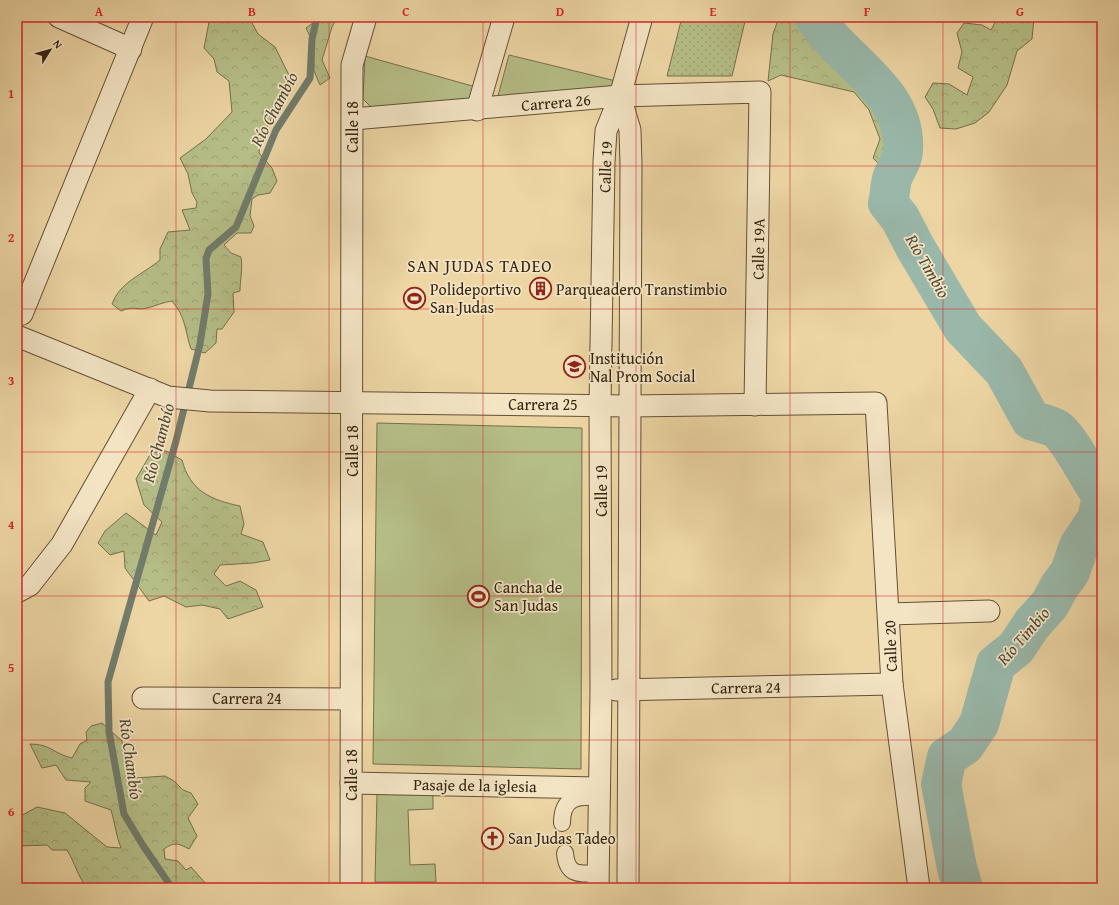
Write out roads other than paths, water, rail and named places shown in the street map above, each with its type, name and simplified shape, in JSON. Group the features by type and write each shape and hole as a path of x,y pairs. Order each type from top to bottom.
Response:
{"street":[{"path":"60,17 131,48"},
{"path":"22,314 143,17"},
{"name":"Calle 18","path":"352,888 352,65 366,17"},
{"path":"477,110 504,17"},
{"name":"Calle 19","path":"598,881 601,690 600,405 604,162 606,130 620,96 642,17"},
{"name":"Carrera 26","path":"353,119 477,110 620,96 760,92"},
{"name":"Calle 19A","path":"755,406 760,92"},
{"name":"Calle 19","path":"620,96 630,130 631,164 628,888"},
{"path":"17,336 159,393 62,544 30,585 17,592"},
{"name":"Carrera 25","path":"159,393 210,401 352,403 755,406 876,403"},
{"name":"Calle 20","path":"876,403 892,684 919,888"},
{"path":"889,614 989,612"},
{"name":"Carrera 24","path":"601,690 892,684"},
{"name":"Carrera 24","path":"143,698 351,699"},
{"name":"Pasaje de la iglesia","path":"351,783 599,792"},
{"path":"562,824 564,809 571,800 599,792"},
{"path":"565,853 570,870 598,881"}],"waterway":[{"name":"Río Chambío","path":"172,888 142,844 124,814 109,732 108,682 176,441 200,344 208,294 206,259 209,250 236,227 276,130 310,78 312,39 317,17"},
{"name":"Río Timbio","path":"815,17 827,33 884,93 895,110 901,129 903,154 892,179 888,203 900,218 915,247 963,328 1004,371 1031,420 1055,428 1070,444 1102,496"},
{"name":"Río Timbio","path":"963,888 957,868 941,784 947,757 965,745 979,724 996,664 1016,648 1032,624 1050,604 1059,587 1070,572 1079,546 1097,519 1102,497"}],"place":[{"name":"Parqueadero Transtimbio","path":"540,289"},
{"name":"Polideportivo San Judas","path":"414,298"},
{"name":"Institución Nal Prom Social","path":"575,367"},
{"name":"Cancha de San Judas","path":"478,596"},
{"name":"San Judas Tadeo","path":"493,838"}],"district":[{"name":"SAN JUDAS TADEO","path":"480,266"}]}
